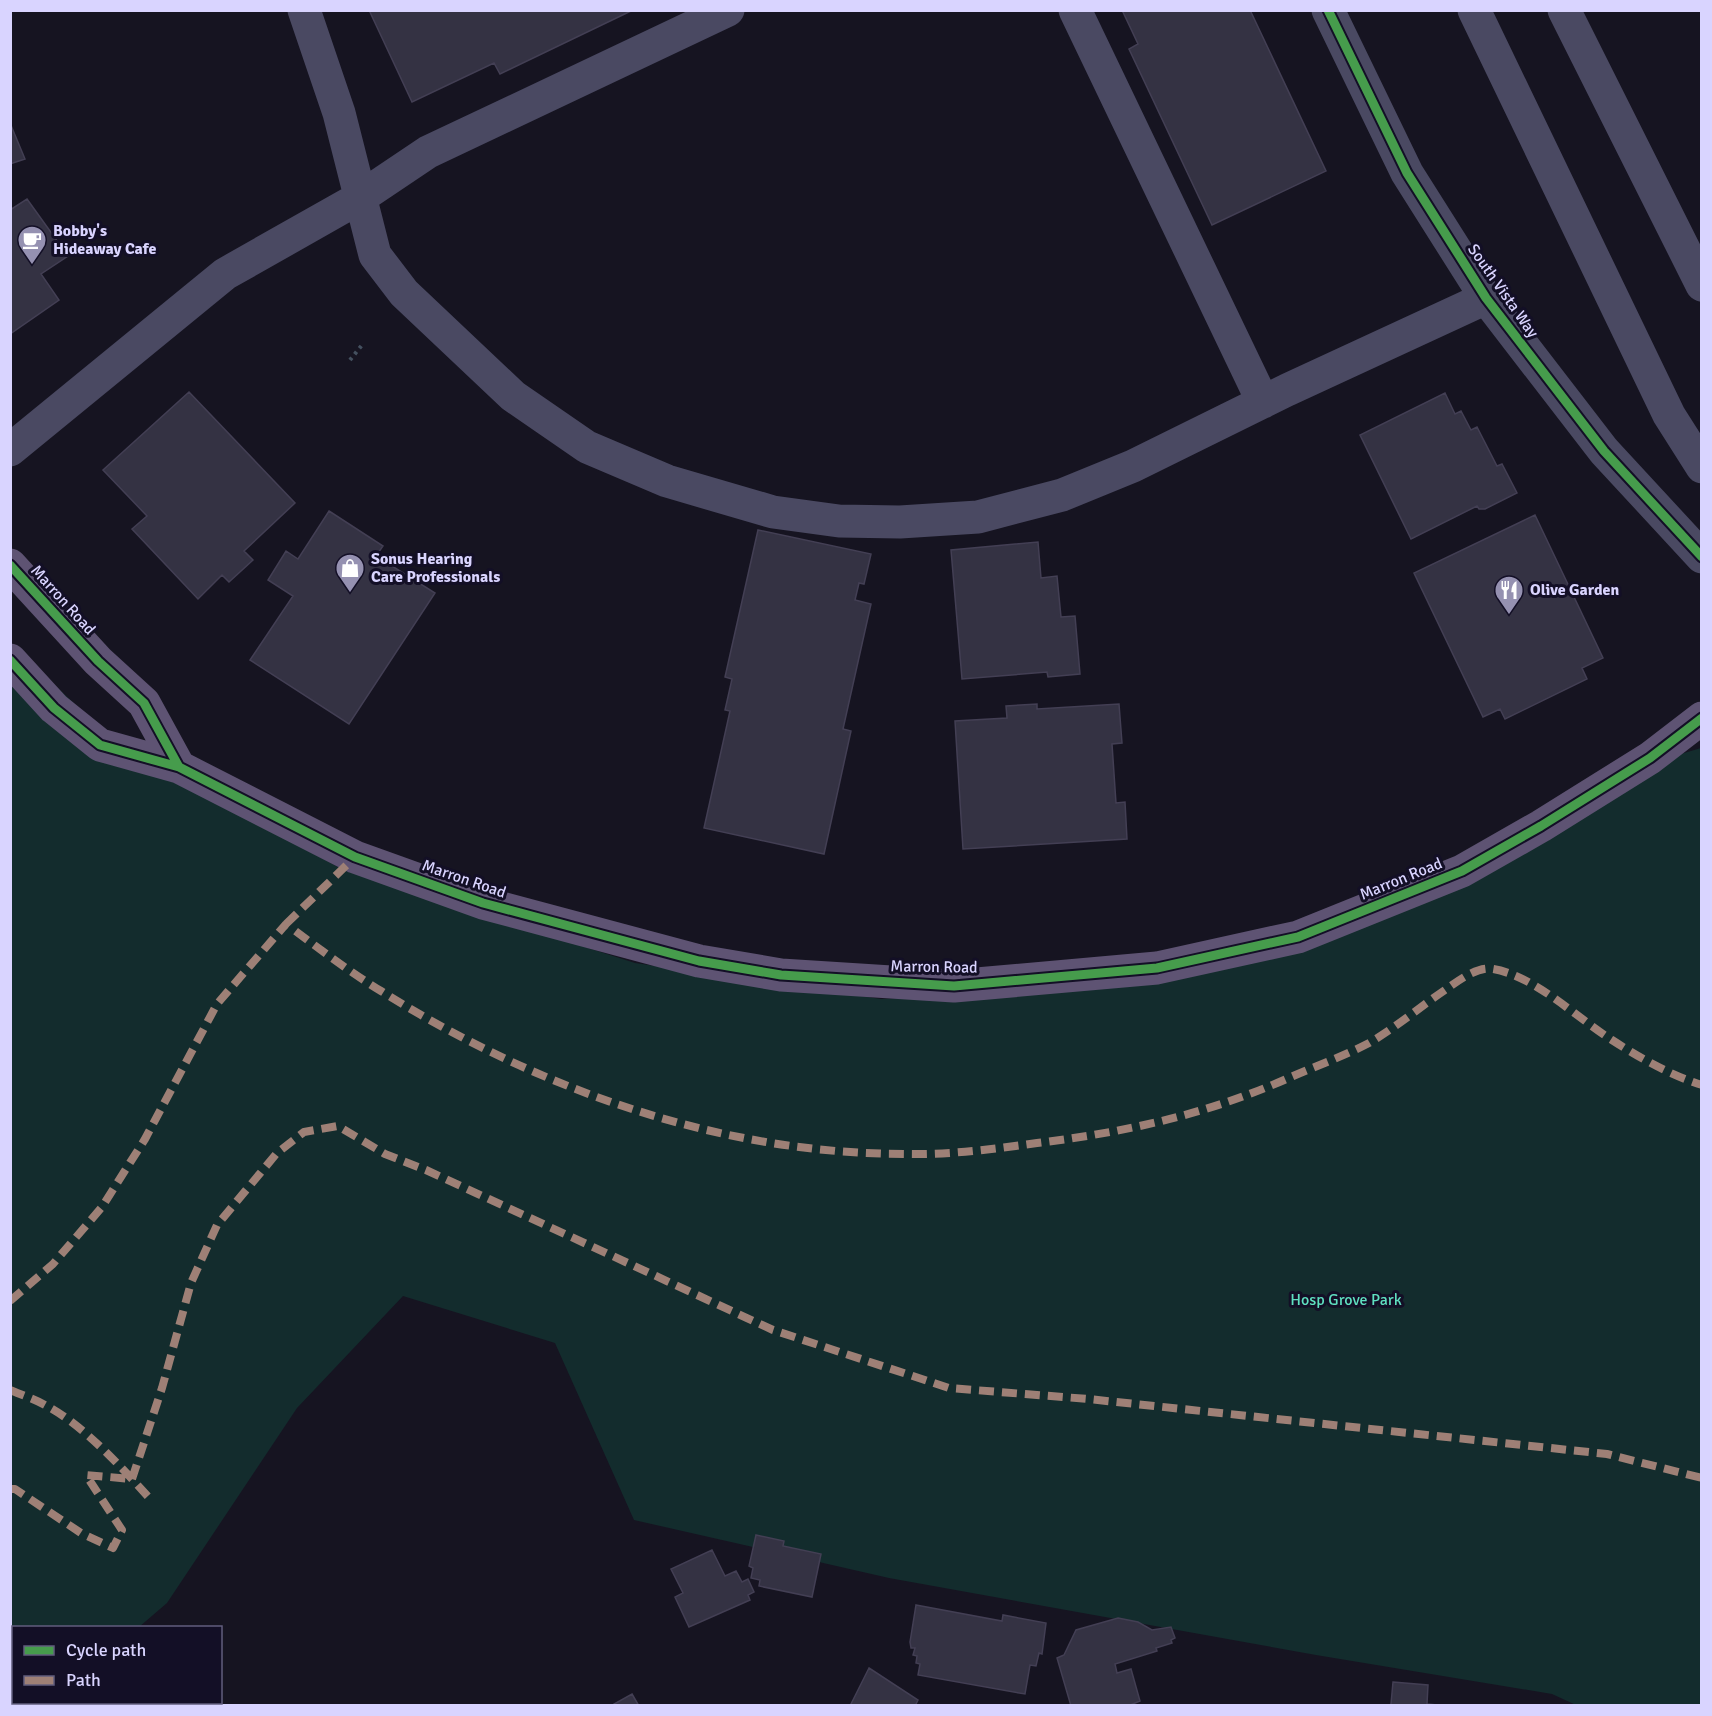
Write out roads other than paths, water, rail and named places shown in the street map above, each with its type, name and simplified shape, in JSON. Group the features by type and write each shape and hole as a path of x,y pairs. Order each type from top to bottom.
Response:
{"main road":[{"name":"Marron Road","path":"10,565 98,660 144,703 179,767"},
{"name":"Marron Road","path":"10,660 54,708 100,745 179,767 355,857 483,903 711,963 781,975 954,986 1157,968 1298,937 1462,870 1541,826 1650,758 1701,718"}],"street":[{"path":"304,10 339,113 375,255 404,293 513,396 587,447 667,481 773,512 839,521 900,522 978,517 1062,495 1133,466 1263,402 1486,298"},
{"path":"10,450 225,274 361,197 428,153 728,10"},
{"path":"1075,10 1080,14 1263,402"},
{"name":"South Vista Way","path":"1328,10 1407,173 1486,298 1604,451 1701,557"},
{"path":"1474,10 1669,415 1701,467"},
{"path":"1564,10 1701,285"}],"place":[{"name":"Bobby's Hideaway Cafe","path":"32,266"},
{"name":"Sonus Hearing Care Professionals","path":"350,594"},
{"name":"Olive Garden","path":"1509,616"}],"park label":[{"name":"Hosp Grove Park","path":"1346,1300"}]}
